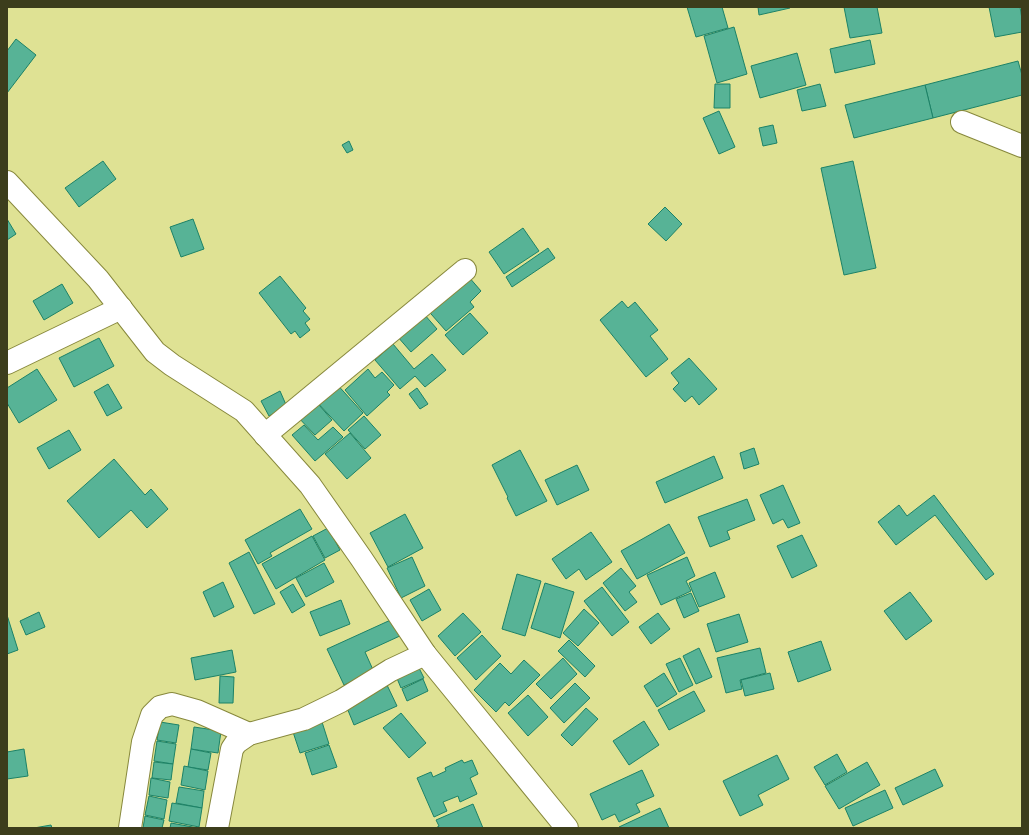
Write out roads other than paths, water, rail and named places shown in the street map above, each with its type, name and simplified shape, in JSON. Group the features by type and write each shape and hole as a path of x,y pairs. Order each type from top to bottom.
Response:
{"street":[{"path":"962,122 1022,146"},
{"path":"7,182 98,279 155,352 172,365 244,411 310,485 361,558 424,654 567,828"},
{"path":"265,435 465,270"},
{"path":"7,362 121,308"},
{"path":"218,828 232,749 236,743 249,734 304,719 341,700 391,670 424,654"},
{"path":"130,828 143,742 152,715 160,707 172,704 197,710 249,734"}]}
